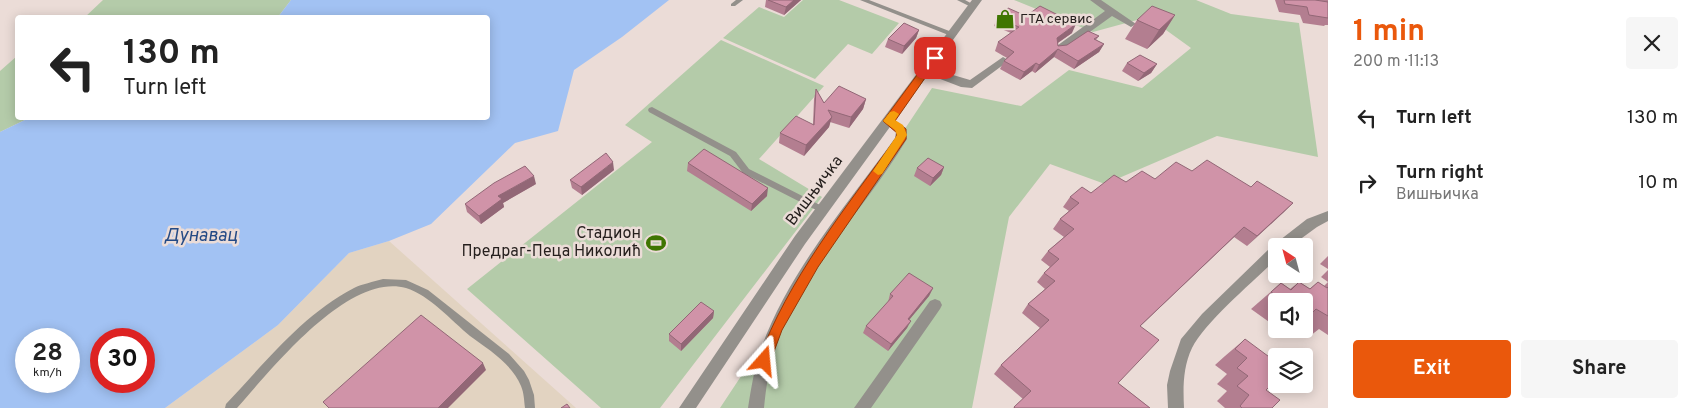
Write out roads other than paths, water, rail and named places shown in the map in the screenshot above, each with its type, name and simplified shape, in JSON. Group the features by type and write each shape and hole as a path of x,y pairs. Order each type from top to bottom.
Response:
{"street":[{"path":"1095,0 1131,24"},
{"name":"Вишњичка","path":"687,408 800,240 975,3"},
{"path":"1058,50 1112,11"},
{"path":"926,70 965,84 972,84 1003,60"},
{"path":"756,408 764,361 776,328 814,264 901,139 902,131 888,121"},
{"path":"1292,238 1312,223 1328,216"},
{"path":"1176,408 1175,385 1177,371 1186,344 1207,318 1268,259"},
{"path":"862,408 935,305"}],"lane":[{"path":"733,5 740,0"},
{"path":"863,0 952,34"},
{"path":"960,0 975,3"},
{"path":"652,110 733,154 746,171 823,210"},
{"path":"230,408 304,329 336,302 373,283 397,283 422,292 509,361 528,386 530,408"}],"water":[{"name":"Дунавац","path":"291,0 669,0 622,37 574,70 558,131 515,143 431,224 389,241 349,253 278,325 165,408 0,408 0,132 25,120 490,120 490,15 280,15"}],"place":[{"name":"ГТА сервис","path":"1005,19"},
{"name":"Стадион Предраг-Пеца Николић","path":"656,243"}]}
